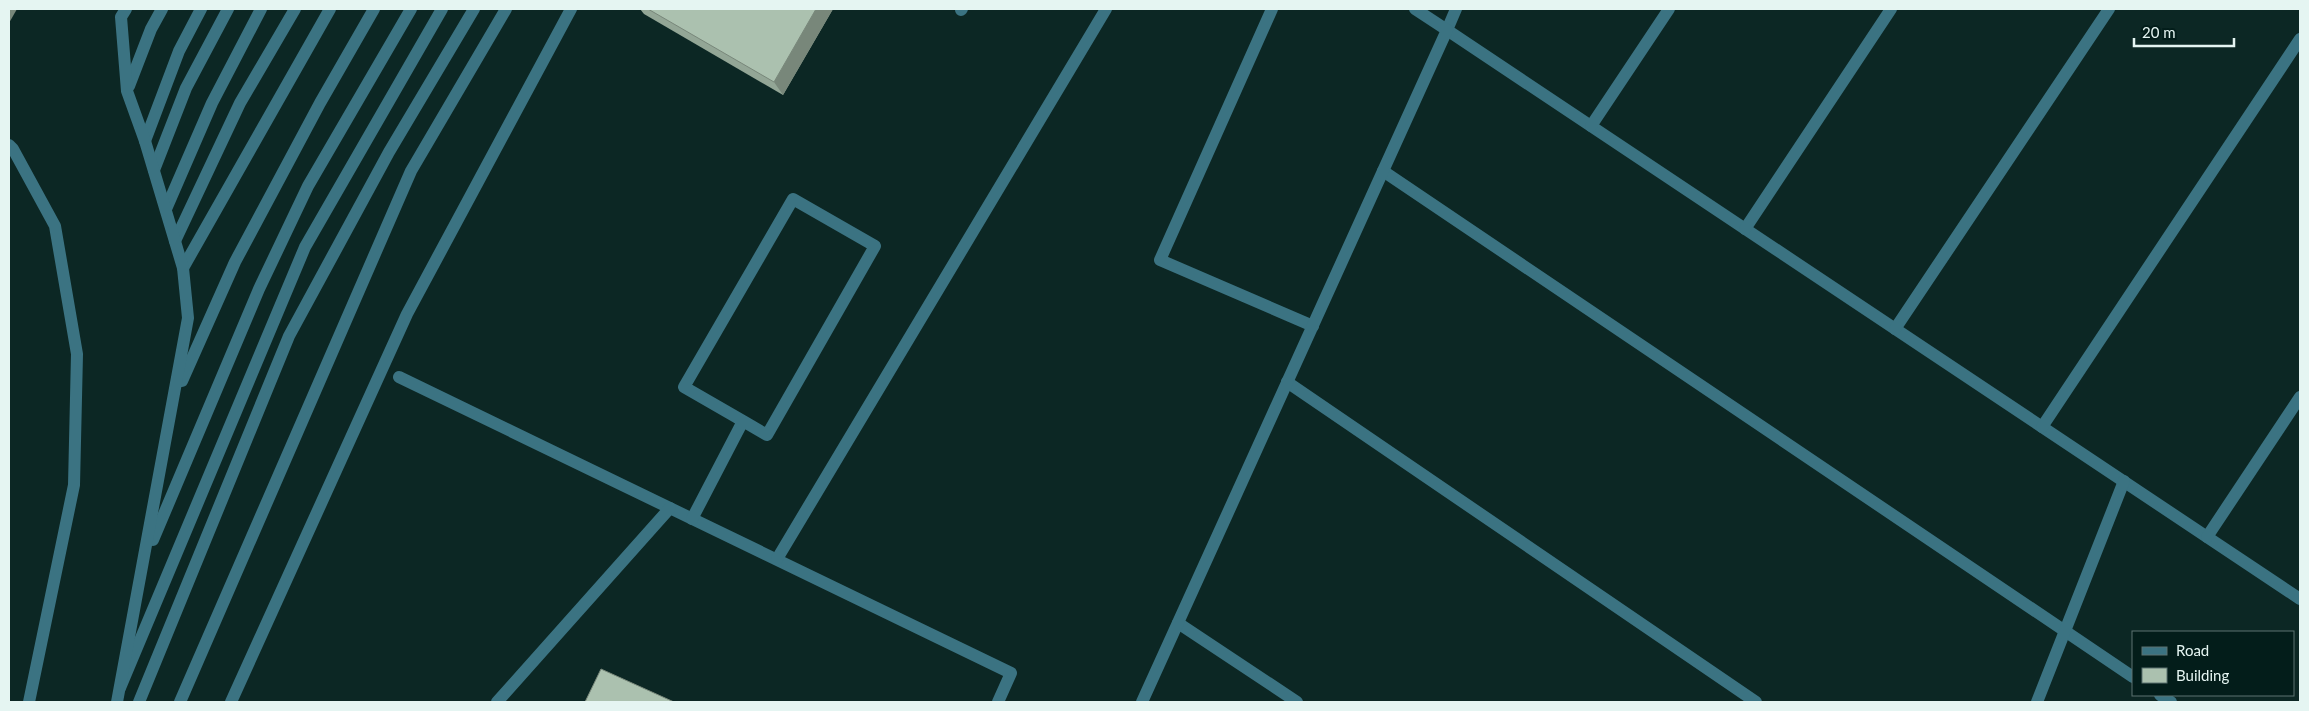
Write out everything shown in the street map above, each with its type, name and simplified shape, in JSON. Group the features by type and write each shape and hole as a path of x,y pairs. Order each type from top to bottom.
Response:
{"street":[{"path":"117,702 188,318 183,268 146,140 127,91 122,17 126,9"},
{"path":"127,91 150,29 162,9"},
{"path":"146,140 178,51 201,9"},
{"path":"154,170 186,88 228,9"},
{"path":"166,209 212,103 261,9"},
{"path":"175,241 240,103 295,9"},
{"path":"183,268 330,9"},
{"path":"174,399 234,262 374,9"},
{"path":"143,563 259,289 308,186 411,9"},
{"path":"120,688 305,247 442,9"},
{"path":"139,702 289,336 389,152 474,9"},
{"path":"180,702 411,171 506,9"},
{"path":"230,702 407,314 571,9"},
{"path":"777,560 1106,9"},
{"path":"1272,9 1160,260 1313,326"},
{"path":"1415,9 2300,599"},
{"path":"1142,702 1456,9"},
{"path":"1591,126 1669,9"},
{"path":"1745,229 1891,9"},
{"path":"1895,329 2109,9"},
{"path":"2042,427 2300,39"},
{"path":"9,145 13,148 54,226 77,354 74,485 29,702"},
{"path":"1383,170 2132,675"},
{"path":"793,199 875,246 767,435 743,421 684,387 793,199"},
{"path":"399,377 1011,673 998,702"},
{"path":"1287,382 1756,702"},
{"path":"2207,537 2300,397"},
{"path":"692,519 743,421"},
{"path":"2036,702 2124,481"},
{"path":"497,702 670,508"},
{"path":"1178,623 1297,702"}],"building":[{"path":"648,9 816,9 774,82"},
{"path":"601,669 674,702 585,702"}]}
